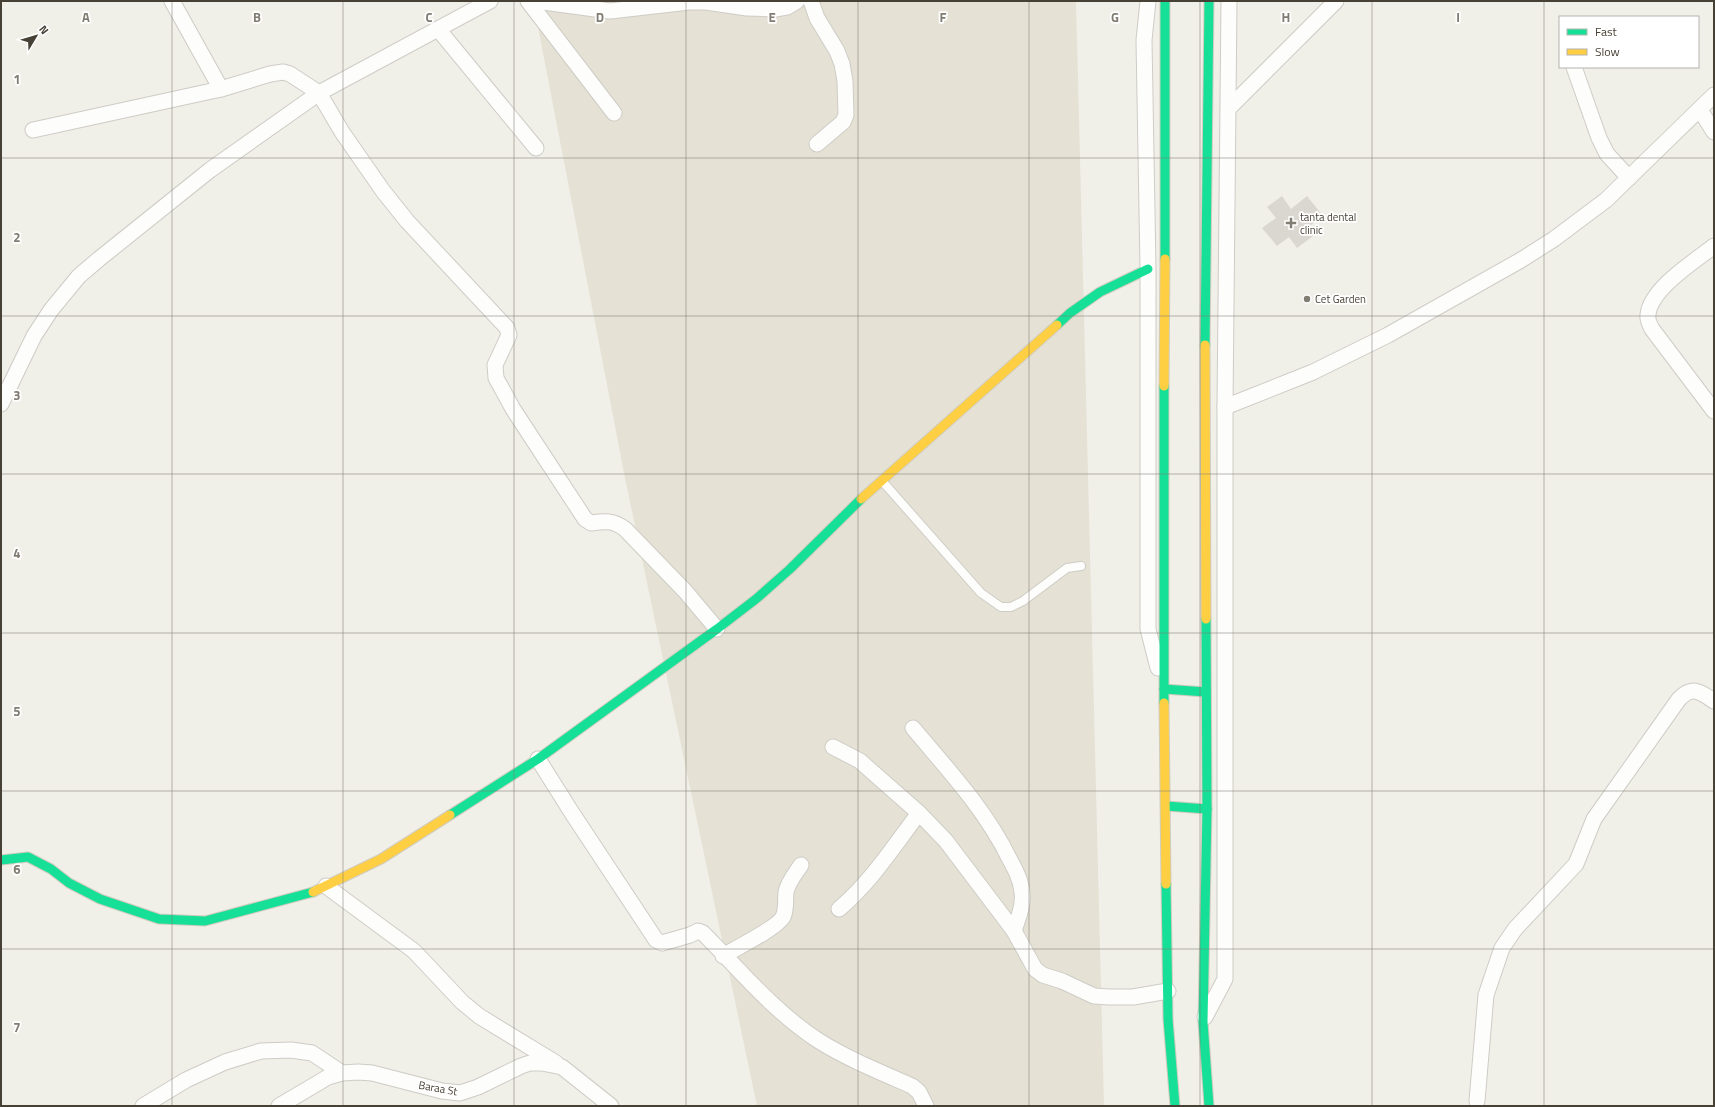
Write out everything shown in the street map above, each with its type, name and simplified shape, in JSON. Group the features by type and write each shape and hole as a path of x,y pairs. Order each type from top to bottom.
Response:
{"main road":[{"path":"1164,1 1164,689 1168,1019 1175,1106"},
{"path":"1209,1 1204,424 1206,809 1203,1022 1209,1106"},
{"path":"1,860 28,857 51,868 69,883 100,899 159,919 205,921 276,903 319,890 380,859 538,759 717,629 790,569 850,509 1070,313 1100,292 1148,269"},
{"path":"1164,689 1206,692"},
{"path":"1166,806 1206,809"}],"street":[{"path":"172,1 221,89"},
{"path":"1,404 34,336 55,304 79,276 210,170 319,93 490,1"},
{"path":"528,1 614,113"},
{"path":"536,1 610,11 689,2 757,5 775,9 787,7 797,1"},
{"path":"811,1 817,18 837,51 842,64 845,81 846,115 843,122 817,144"},
{"path":"1148,1 1144,40 1148,269 1148,629 1164,689"},
{"path":"1203,1022 1225,978 1225,407 1229,1"},
{"path":"1228,108 1336,1"},
{"path":"438,29 536,148"},
{"path":"1574,68 1599,138 1607,154 1629,178"},
{"path":"33,130 221,89 270,74 283,72 298,78 319,93 342,132 379,186 407,221 507,328 509,335 495,365 496,378 512,409 585,519 590,523 608,521 618,523 685,591 717,629"},
{"path":"1225,407 1313,372 1388,335 1521,260 1554,239 1606,200 1714,95"},
{"path":"1700,110 1714,132"},
{"path":"1714,246 1673,278 1658,294 1650,306 1648,315 1649,323 1652,329 1714,411"},
{"path":"1477,1102 1486,995 1502,948 1515,929 1576,864 1594,819 1683,694 1692,691 1700,691 1714,701"},
{"path":"913,728 971,797 989,822 1018,875 1022,891 1022,904 1014,931"},
{"path":"833,747 860,762 919,813 946,841 1014,931 1035,969 1043,975 1062,981 1094,996 1134,997 1168,991"},
{"path":"538,759 656,940 662,943 698,931 703,933 723,956 789,1018 818,1040 851,1060 912,1086 919,1092 926,1106"},
{"path":"839,909 852,898 870,877 919,813"},
{"path":"723,956 775,925 783,918 785,913 786,893 789,884 801,865"},
{"path":"326,886 414,951 462,1002 479,1016 562,1067"},
{"path":"143,1106 186,1080 225,1062 261,1051 291,1050 312,1053 342,1073"},
{"name":"Baraa St","path":"279,1106 328,1077 342,1073 372,1073 442,1091 460,1093 478,1087 530,1063 542,1063 562,1067 611,1106"}],"lane":[{"path":"882,480 981,593 1001,606 1011,607 1023,601 1067,568 1081,566"}],"shaded area":[{"path":"533,1 1076,1 1104,1106 757,1106 625,478"}],"building":[{"name":"tanta dental clinic","path":"1282,196 1291,209 1307,196 1323,216 1307,228 1313,236 1297,248 1289,237 1277,246 1262,228 1276,218 1267,207"}],"traffic: fast":[{"path":"1165,1 1165,259"},
{"path":"1205,345 1209,1"},
{"path":"1057,325 1070,313 1100,292 1148,269"},
{"path":"1164,386 1164,703"},
{"path":"450,815 538,759 717,629 756,599 790,569 861,499"},
{"path":"1206,619 1207,809 1203,1022 1209,1106"},
{"path":"1164,689 1206,692"},
{"path":"1166,806 1207,809"},
{"path":"1,860 28,857 51,869 69,883 100,899 159,919 205,921 313,892"},
{"path":"1166,884 1168,1019 1175,1106"}],"traffic: slow":[{"path":"1164,386 1165,259"},
{"path":"861,499 1057,325"},
{"path":"1205,345 1206,619"},
{"path":"1164,703 1166,884"},
{"path":"313,892 381,859 450,815"}],"place":[{"name":"tanta dental clinic","path":"1291,223"},
{"name":"Cet Garden","path":"1307,299"}]}
